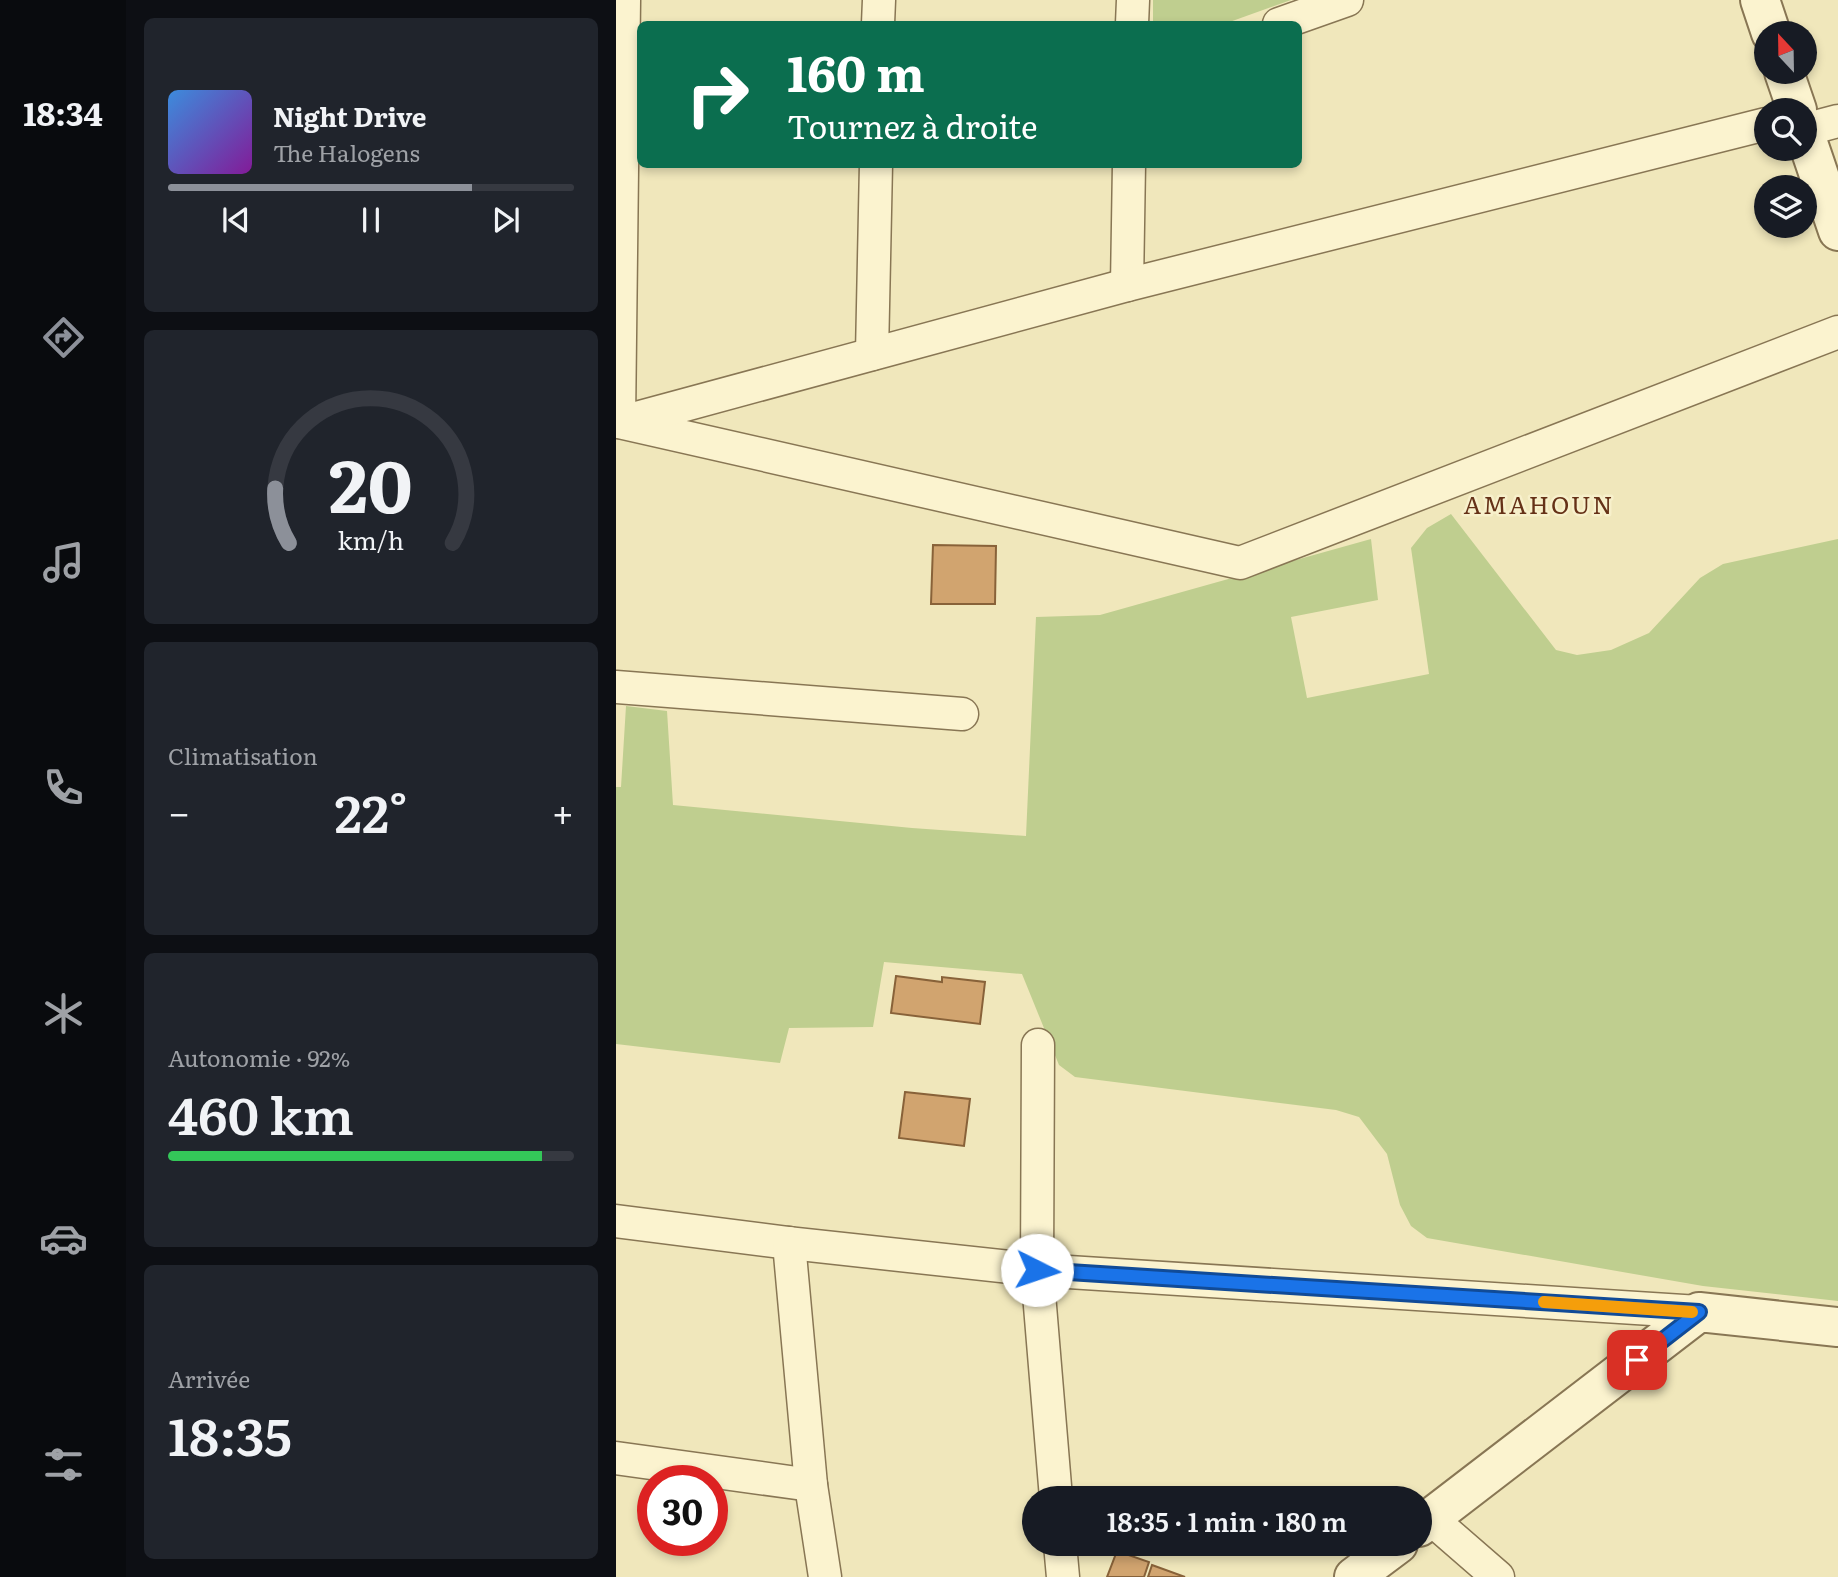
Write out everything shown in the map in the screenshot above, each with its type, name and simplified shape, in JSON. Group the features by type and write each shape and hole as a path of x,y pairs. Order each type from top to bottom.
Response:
{"street":[{"path":"617,423 624,0"},
{"path":"878,21 879,0"},
{"path":"1132,21 1133,0"},
{"path":"1288,21 1347,0"},
{"path":"1760,0 1767,21"},
{"path":"1817,127 1838,121"},
{"path":"617,423 1127,285 1754,127"},
{"path":"1814,161 1838,231"},
{"path":"872,354 876,168"},
{"path":"1127,285 1129,168"},
{"path":"617,423 1240,563 1838,331"},
{"path":"616,687 962,714"},
{"path":"1038,1045 1037,1270 1055,1486"},
{"path":"616,1221 1037,1270 1699,1312 1838,1326"},
{"path":"789,1243 811,1485 825,1577"},
{"path":"1432,1518 1699,1312"},
{"path":"616,1458 811,1485"},
{"path":"1432,1528 1498,1577"},
{"path":"1061,1556 1063,1577"},
{"path":"1354,1577 1382,1556"}],"green space":[{"path":"1153,0 1291,0 1232,21 1153,21"},
{"path":"1451,514 1556,650 1577,655 1611,650 1649,633 1700,578 1723,564 1838,539 1838,1301 1703,1286 1427,1238 1411,1226 1400,1205 1387,1154 1359,1117 1336,1110 1075,1077 1059,1065 1022,974 884,962 873,1027 789,1028 780,1063 616,1044 616,787 621,787 626,706 667,711 673,805 1026,836 1036,617 1100,615 1371,539 1378,600 1291,617 1307,698 1429,674 1411,548 1427,528"}],"building":[{"path":"933,545 996,546 995,604 931,604"},
{"path":"896,976 942,982 942,977 985,982 980,1024 891,1013"},
{"path":"905,1092 970,1099 964,1146 899,1138"},
{"path":"1115,1556 1132,1556 1149,1562 1144,1577 1107,1577"},
{"path":"1152,1565 1185,1577 1148,1577"}],"slow traffic":[{"path":"1544,1302 1692,1312"}],"district":[{"name":"AMAHOUN","path":"1539,506"}],"route":[{"path":"1037,1270 1699,1312 1637,1360"}]}
